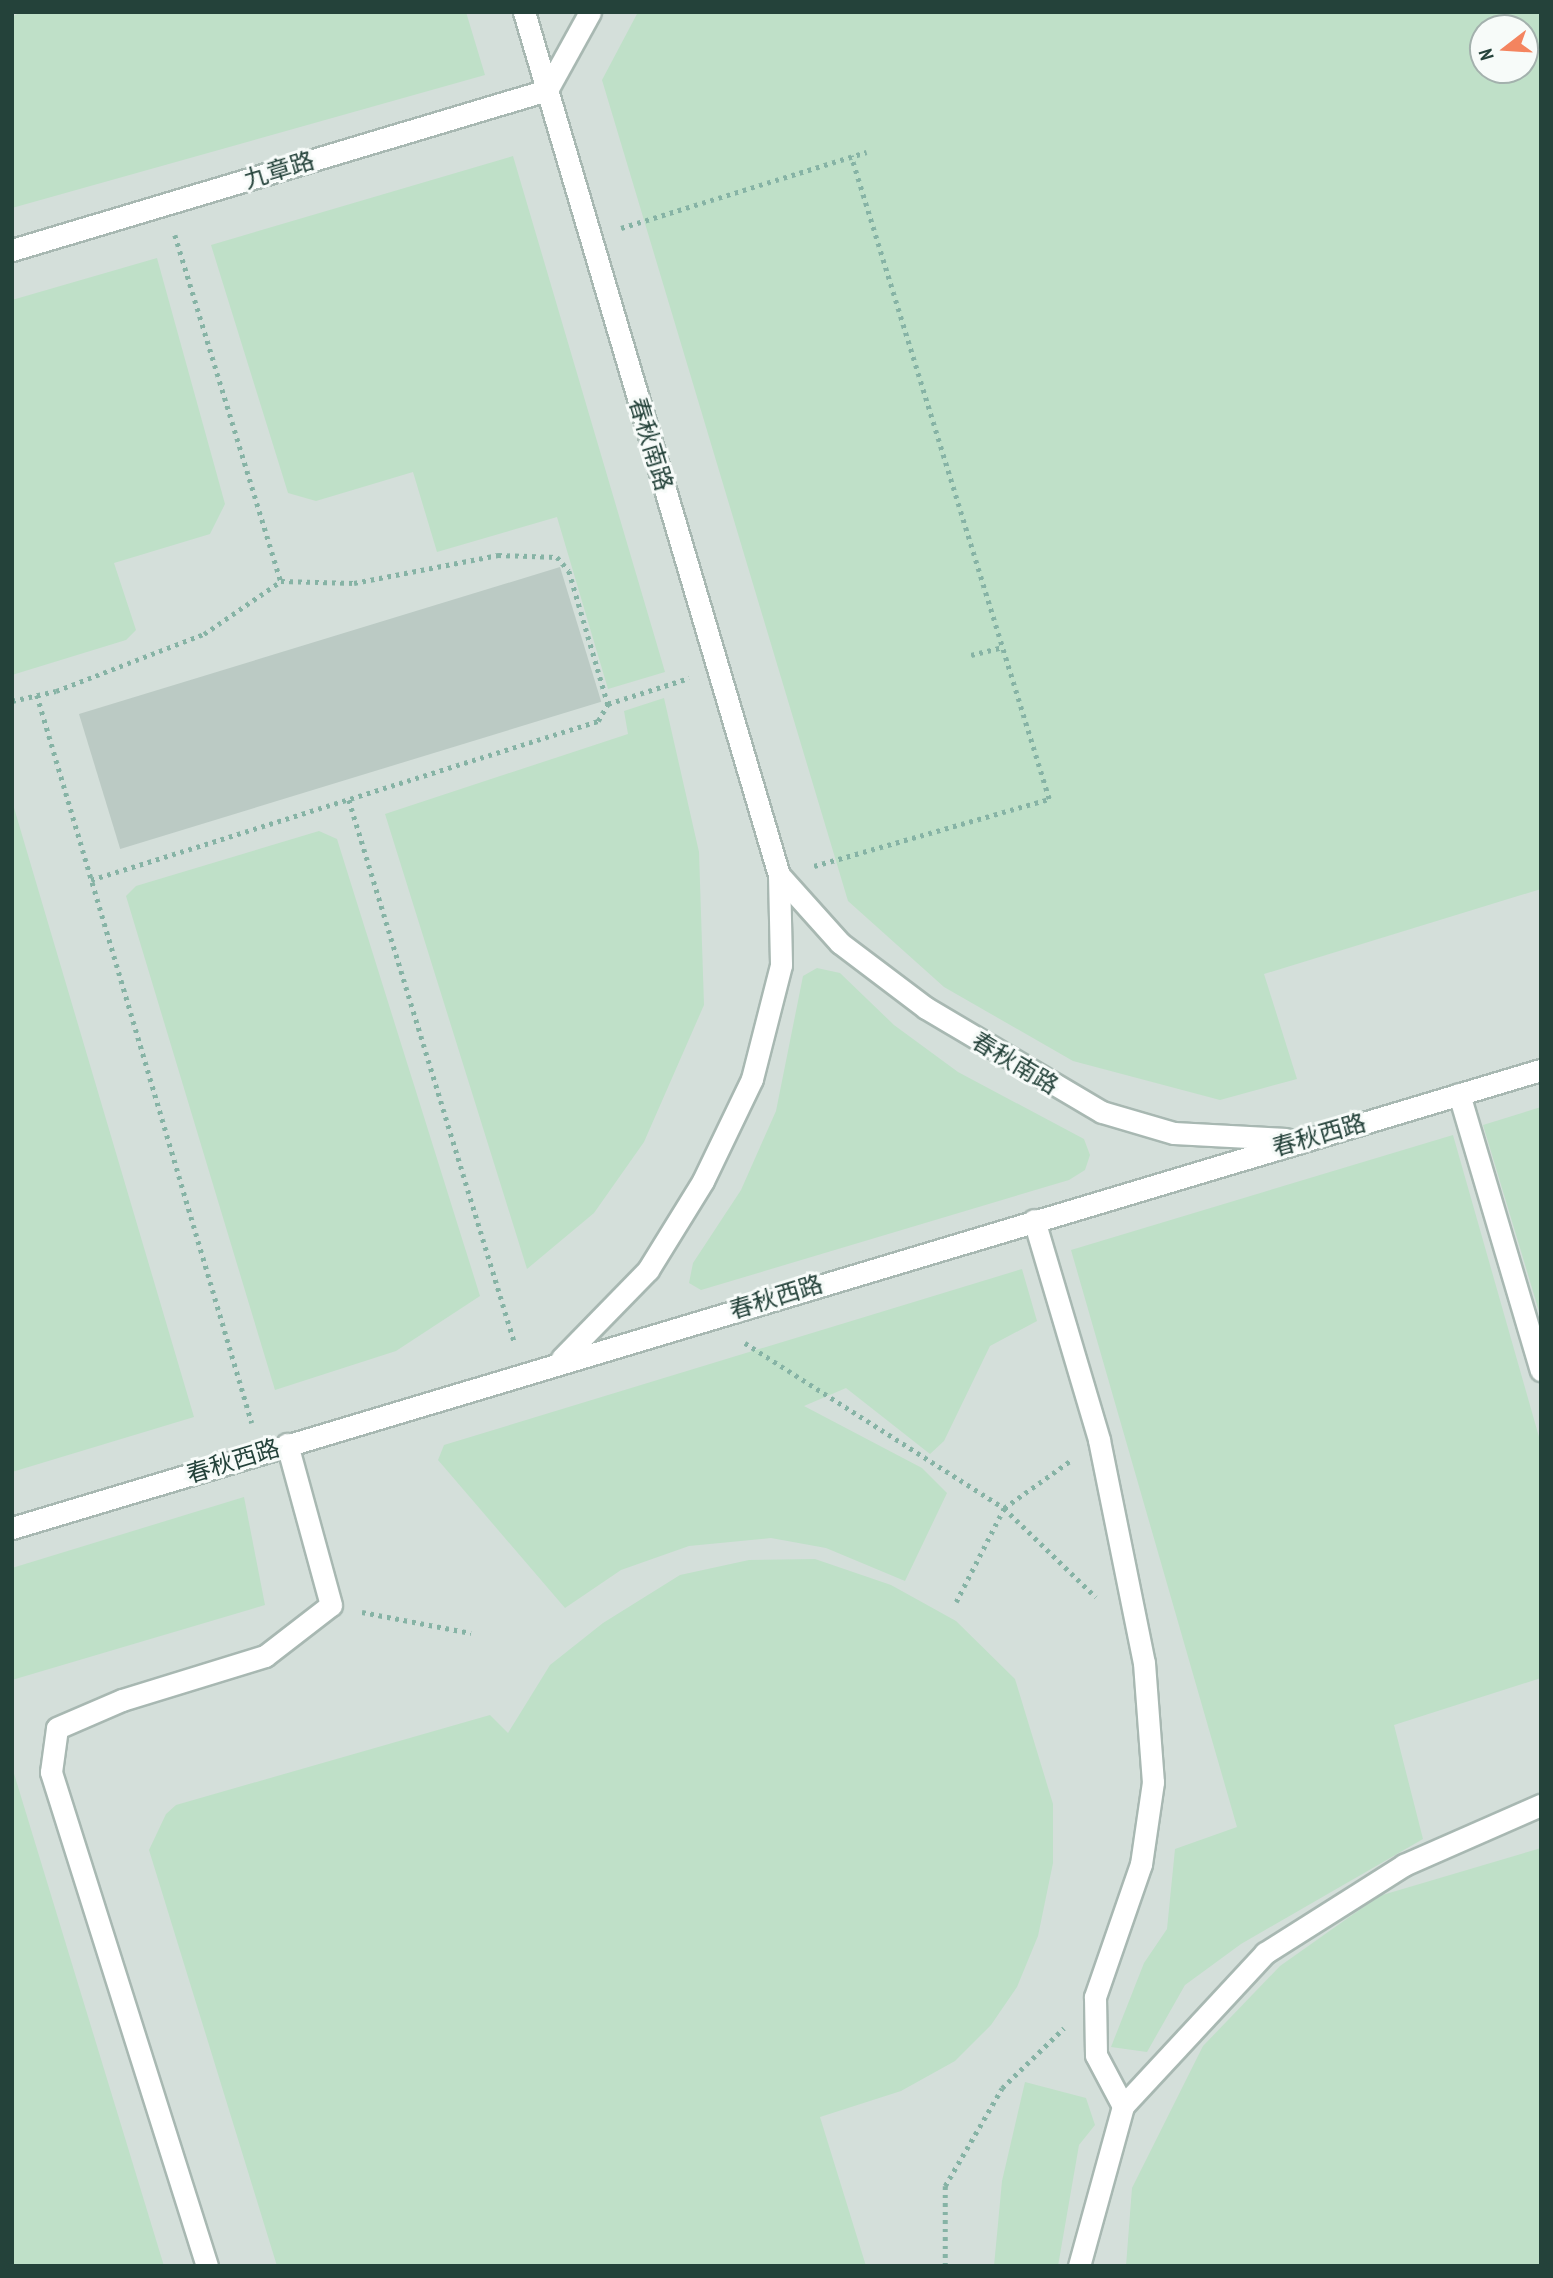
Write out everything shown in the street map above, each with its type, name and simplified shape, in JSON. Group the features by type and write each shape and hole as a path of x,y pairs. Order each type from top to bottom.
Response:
{"lane":[{"name":"春秋南路","path":"524,12 779,875 781,965 752,1079 703,1181 648,1270 560,1361"},
{"path":"547,90 590,12"},
{"name":"九章路","path":"12,250 547,90"},
{"name":"春秋南路","path":"779,875 840,943 926,1008 1102,1112 1174,1133 1302,1140"},
{"name":"春秋西路","path":"12,1528 560,1361 1541,1070"},
{"path":"1459,1094 1541,1370"},
{"path":"1034,1220 1099,1440 1144,1663 1153,1782 1141,1864 1095,1997 1096,2055 1123,2106"},
{"path":"207,2266 51,1772 57,1728 122,1700 265,1656 331,1605 287,1444"},
{"path":"1079,2266 1123,2106 1265,1953 1404,1865 1541,1805"}],"path":[{"path":"590,237 866,152"},
{"path":"779,875 1049,799 852,156"},
{"path":"166,204 281,581"},
{"path":"12,701 37,695 204,634 281,581 354,583 498,555 557,557 569,571 608,704"},
{"path":"971,656 1002,647"},
{"path":"91,880 598,721 608,704 718,668"},
{"path":"37,695 261,1452"},
{"path":"349,800 524,1372"},
{"path":"705,1318 1003,1508 1102,1604"},
{"path":"956,1602 1003,1508 1099,1440"},
{"path":"331,1605 471,1633"},
{"path":"945,2266 945,2186 1002,2088 1095,1997"}],"shaded area":[{"path":"12,12 1541,12 1541,2266 12,2266"}],"green space":[{"path":"21,12 466,12 485,75 12,208 12,17"},
{"path":"638,12 1541,12 1541,889 1264,974 1297,1079 1220,1100 1073,1061 944,987 848,901 602,80"},
{"path":"513,156 665,672 608,689 557,517 437,552 413,472 316,501 288,493 211,245"},
{"path":"157,258 225,504 210,534 114,563 136,630 126,640 12,675 12,300"},
{"path":"664,698 699,852 704,1005 644,1142 594,1213 527,1269 385,814 628,734 624,711"},
{"path":"12,801 194,1417 12,1472"},
{"path":"319,831 337,839 480,1296 396,1351 275,1390 126,896 136,886"},
{"path":"817,968 840,973 894,1025 958,1072 1084,1139 1090,1155 1085,1170 1069,1180 701,1290 689,1283 693,1263 741,1190 776,1111 803,976"},
{"path":"1541,1107 1541,1318 1483,1125"},
{"path":"1453,1135 1541,1444 1541,1678 1394,1725 1423,1839 1241,1944 1185,1985 1147,2052 1111,2047 1144,1963 1167,1929 1175,1849 1237,1827 1071,1250"},
{"path":"1022,1269 1037,1321 990,1346 944,1441 930,1454 846,1388 804,1406 922,1468 947,1493 905,1581 826,1548 771,1538 689,1546 621,1570 565,1608 438,1460 444,1445"},
{"path":"244,1497 265,1605 12,1680 12,1568"},
{"path":"815,1559 891,1585 956,1621 1015,1679 1053,1804 1053,1863 1038,1936 1017,1987 991,2025 955,2061 901,2091 820,2117 866,2266 277,2266 149,1850 166,1814 176,1805 490,1715 508,1733 550,1665 603,1623 680,1575 749,1560"},
{"path":"12,1767 164,2266 12,2266"},
{"path":"1541,1848 1541,2266 1126,2266 1132,2188 1203,2046 1280,1966 1379,1896"},
{"path":"1025,2082 1086,2098 1095,2125 1079,2145 1058,2266 994,2266 1002,2181"}],"building":[{"path":"560,567 601,702 120,849 79,714"}]}
